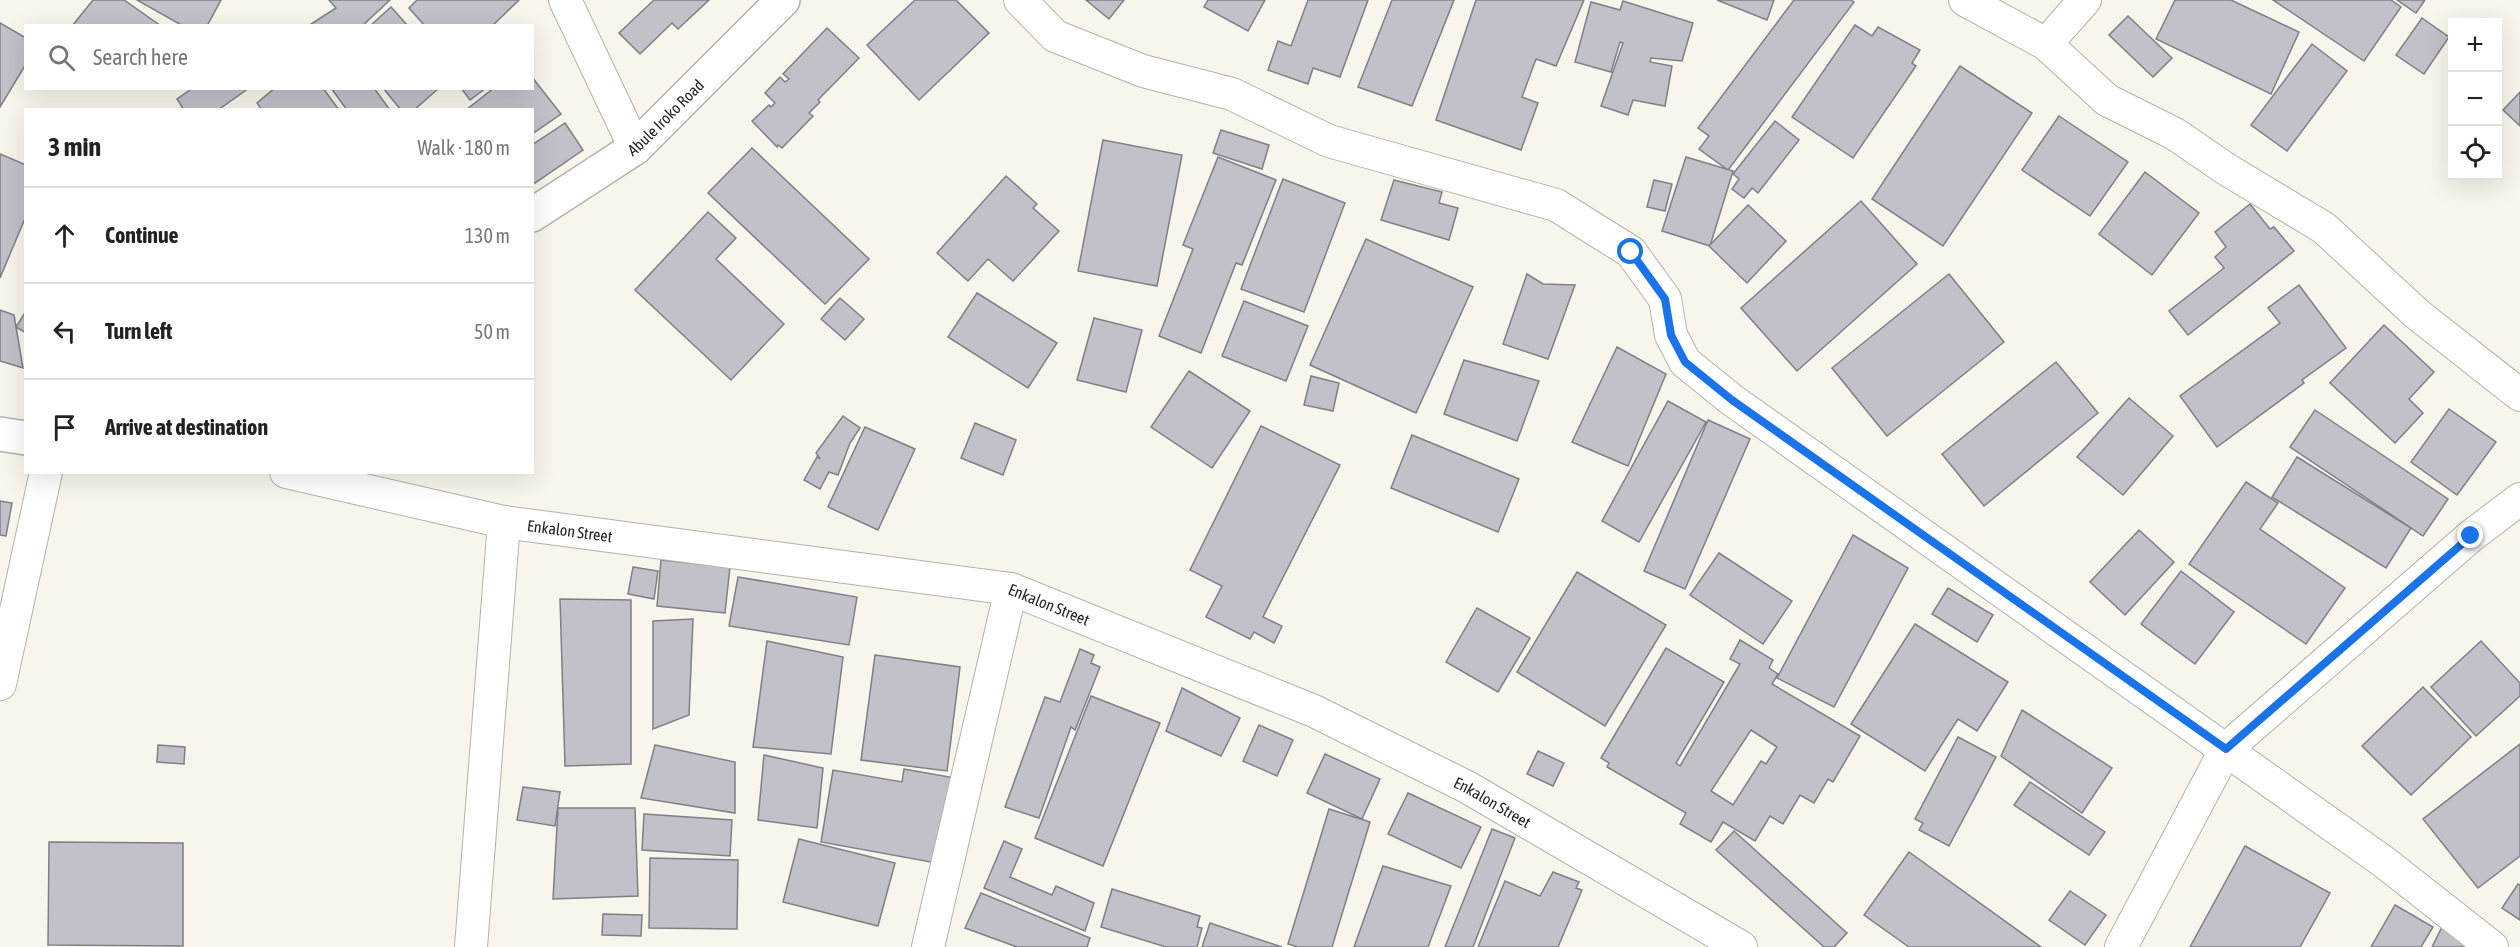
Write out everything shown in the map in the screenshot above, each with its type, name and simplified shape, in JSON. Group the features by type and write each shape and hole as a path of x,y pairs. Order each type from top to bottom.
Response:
{"street":[{"path":"565,0 635,148"},
{"name":"Abule Iroko Road","path":"534,214 635,148 783,0"},
{"path":"1020,0 1055,36 1143,71 1232,94 1329,141 1556,206 1631,252 1665,299 1671,335 1685,362 1732,400 2384,862 2492,947"},
{"path":"1965,0 2046,44 2108,100 2175,134 2226,169 2324,228 2417,314 2520,395"},
{"path":"2046,44 2085,0"},
{"path":"0,434 24,438"},
{"path":"0,684 46,474"},
{"name":"Enkalon Street","path":"295,474 504,522 1011,589 1314,711 1467,787 1741,947"},
{"path":"2121,947 2226,749 2471,536 2520,499"},
{"path":"471,947 504,522"},
{"path":"928,947 1011,589"}],"building":[{"path":"93,0 124,0 158,24 74,24"},
{"path":"137,0 221,0 208,24 179,24"},
{"path":"329,0 390,0 364,24 311,24 336,8"},
{"path":"417,0 519,0 494,24 423,24 409,8"},
{"path":"654,0 709,0 678,29 672,23 640,54 619,33"},
{"path":"915,0 956,0 989,33 919,100 867,45"},
{"path":"1086,0 1124,0 1109,19"},
{"path":"1208,0 1265,0 1248,31 1204,7"},
{"path":"1308,0 1368,0 1340,77 1313,68 1308,84 1268,70 1278,41 1291,46"},
{"path":"1392,0 1454,0 1412,106 1358,87"},
{"path":"1476,0 1584,0 1556,66 1536,59 1522,97 1538,103 1521,150 1436,120"},
{"path":"1717,0 1774,0 1767,20"},
{"path":"1794,0 1851,0 1854,2 1728,170 1699,149 1709,136 1698,128"},
{"path":"2175,0 2231,0 2299,32 2271,94 2156,39"},
{"path":"2273,0 2391,0 2401,7 2364,61"},
{"path":"2397,0 2425,0 2416,13"},
{"path":"1623,1 1693,23 1682,61 1651,58 1650,62 1672,66 1665,106 1633,100 1628,115 1601,106 1623,43 1620,42 1611,72 1575,62 1591,2 1620,10"},
{"path":"391,7 406,24 372,24"},
{"path":"2128,16 2172,58 2153,77 2109,35"},
{"path":"2422,18 2448,36 2424,74 2396,55"},
{"path":"0,23 24,37 24,67 0,107"},
{"path":"1855,25 1872,36 1878,27 1920,50 1912,63 1916,66 1853,158 1792,117"},
{"path":"827,28 859,58 818,100 820,102 809,113 813,116 782,148 778,145 777,147 752,121 769,105 771,107 775,103 765,93 780,77 785,82 789,79 783,74"},
{"path":"2312,44 2347,71 2287,151 2251,125"},
{"path":"1960,66 2032,113 1943,246 1872,199"},
{"path":"534,80 561,114 534,133 534,108 469,108 491,90 534,90"},
{"path":"190,90 246,90 221,108 183,108 177,99"},
{"path":"273,90 324,90 338,108 261,108 257,103"},
{"path":"332,90 375,90 389,108 346,108"},
{"path":"385,90 437,90 416,108 399,108"},
{"path":"462,90 483,90 470,100"},
{"path":"2520,92 2520,126 2503,110"},
{"path":"2059,116 2128,162 2090,216 2022,170"},
{"path":"1775,121 1799,140 1758,193 1752,188 1744,198 1732,189 1739,179 1733,174"},
{"path":"565,123 583,150 534,184 534,144"},
{"path":"1221,130 1269,145 1262,169 1213,153"},
{"path":"1103,140 1182,155 1157,286 1078,271"},
{"path":"752,148 869,259 825,304 708,193"},
{"path":"0,154 24,164 24,221 0,278"},
{"path":"1218,157 1276,180 1242,265 1236,263 1201,353 1159,336 1193,249 1183,245"},
{"path":"1686,157 1733,171 1710,246 1662,231"},
{"path":"2145,172 2199,213 2152,275 2099,234"},
{"path":"1006,176 1037,204 1033,208 1059,231 1013,281 988,259 968,281 937,253"},
{"path":"1283,179 1345,203 1304,312 1241,289"},
{"path":"1394,180 1442,192 1439,203 1458,208 1449,240 1381,220"},
{"path":"1654,180 1672,184 1665,211 1647,207"},
{"path":"1861,201 1917,264 1797,371 1741,308"},
{"path":"2250,204 2270,229 2274,227 2294,251 2188,335 2169,311 2224,268 2215,257 2226,247 2215,232"},
{"path":"1748,205 1786,241 1747,283 1709,246"},
{"path":"708,212 736,238 716,259 784,324 731,380 635,290"},
{"path":"1366,239 1473,287 1416,413 1310,365"},
{"path":"1527,274 1543,284 1575,285 1548,359 1503,344"},
{"path":"1949,274 2004,342 1887,436 1832,368"},
{"path":"2299,285 2346,348 2302,380 2304,383 2217,447 2180,396 2280,323 2268,308"},
{"path":"977,293 1057,343 1028,388 948,337"},
{"path":"840,298 864,319 845,340 821,319"},
{"path":"1244,301 1308,326 1286,381 1222,356"},
{"path":"0,310 14,315 23,368 0,361"},
{"path":"24,314 24,332 16,327"},
{"path":"1094,318 1142,330 1126,392 1077,380"},
{"path":"2384,325 2434,372 2409,399 2423,413 2395,443 2330,383"},
{"path":"1617,347 1666,374 1628,466 1572,442"},
{"path":"1464,360 1539,381 1517,441 1444,414"},
{"path":"2056,362 2098,413 1984,506 1942,454"},
{"path":"1189,371 1250,411 1212,468 1151,427"},
{"path":"1311,376 1339,383 1333,411 1304,405"},
{"path":"2129,398 2173,436 2123,495 2077,457"},
{"path":"1668,401 1706,422 1639,542 1602,521"},
{"path":"2449,409 2496,442 2457,495 2411,462"},
{"path":"2315,410 2448,499 2423,536 2290,447"},
{"path":"843,416 860,428 850,443 838,475 829,472 820,489 804,480 817,457 820,459 816,453"},
{"path":"1708,420 1750,439 1685,589 1644,571"},
{"path":"975,423 1016,440 1003,475 961,458"},
{"path":"1261,426 1340,465 1263,617 1282,626 1274,643 1254,632 1250,639 1206,617 1222,586 1190,570"},
{"path":"865,427 915,449 878,530 828,507"},
{"path":"1412,435 1519,479 1498,532 1391,488"},
{"path":"2297,457 2411,528 2386,568 2272,497"},
{"path":"2246,482 2278,503 2260,529 2345,588 2306,644 2189,564"},
{"path":"0,501 12,503 6,536 0,535"},
{"path":"2139,530 2174,562 2125,615 2090,582"},
{"path":"1853,535 1908,568 1834,707 1777,678"},
{"path":"1719,553 1792,601 1763,644 1690,595"},
{"path":"661,560 730,567 725,613 657,606"},
{"path":"633,567 658,571 654,599 628,594"},
{"path":"2181,571 2234,612 2195,664 2141,624"},
{"path":"1577,572 1666,625 1605,726 1517,672"},
{"path":"738,577 857,597 849,645 729,626"},
{"path":"1948,588 1993,615 1977,642 1932,614"},
{"path":"560,599 631,600 631,764 565,766"},
{"path":"1477,608 1530,638 1498,692 1446,662"},
{"path":"693,619 689,715 653,729 653,621"},
{"path":"1915,624 2008,682 1977,731 1958,719 1925,771 1851,724"},
{"path":"1740,640 1773,660 1769,668 1778,674 1772,684 1860,736 1833,782 1828,779 1814,803 1800,795 1783,824 1770,816 1755,841 1723,822 1711,842 1680,824 1686,813 1607,767 1609,763 1601,758 1666,648 1724,682 1676,763 1680,766 1740,664 1730,659","holes":["1751,730 1777,747 1766,764 1761,761 1733,805 1711,791"]},
{"path":"767,641 843,657 831,754 753,747"},
{"path":"2481,641 2520,683 2520,696 2476,736 2431,687"},
{"path":"1080,649 1094,655 1091,663 1100,667 1075,730 1071,727 1039,818 1005,807 1045,697 1060,702"},
{"path":"875,655 960,667 947,771 861,760"},
{"path":"2423,687 2471,737 2411,795 2362,746"},
{"path":"1182,688 1240,718 1221,756 1166,731"},
{"path":"1091,696 1160,723 1103,866 1035,838"},
{"path":"2022,710 2112,768 2082,813 2001,756"},
{"path":"1259,725 1293,740 1277,776 1243,761"},
{"path":"1958,737 1996,757 1949,846 1919,830 1923,823 1915,819"},
{"path":"2520,744 2520,856 2478,888 2423,819"},
{"path":"158,745 185,747 184,764 157,762"},
{"path":"655,745 735,762 735,813 641,798"},
{"path":"1538,751 1564,763 1553,786 1527,774"},
{"path":"1325,754 1380,779 1362,819 1307,793"},
{"path":"764,755 823,768 817,828 758,820"},
{"path":"904,769 955,778 936,863 821,842 833,770 902,782"},
{"path":"2030,782 2105,832 2089,855 2014,805"},
{"path":"523,787 560,792 555,826 517,820"},
{"path":"1408,793 1481,827 1461,868 1388,834"},
{"path":"558,808 635,808 638,896 553,899"},
{"path":"1329,809 1370,822 1332,947 1298,947 1288,944"},
{"path":"644,814 732,820 730,856 642,850"},
{"path":"1492,829 1515,838 1473,947 1445,947"},
{"path":"1734,831 1847,933 1834,947 1824,947 1716,850"},
{"path":"799,839 895,863 878,926 783,902"},
{"path":"1004,841 1022,849 1010,877 1052,895 1056,886 1094,903 1085,931 984,888"},
{"path":"49,842 183,843 183,946 48,945"},
{"path":"2245,846 2330,893 2300,947 2190,947"},
{"path":"1909,852 2041,947 1909,947 1864,915"},
{"path":"650,858 738,860 737,929 649,928"},
{"path":"1383,866 1451,886 1428,947 1354,947"},
{"path":"1553,872 1579,882 1576,888 1582,890 1558,947 1478,947 1505,881 1540,896"},
{"path":"2518,884 2520,885 2520,920 2502,908"},
{"path":"1112,889 1200,916 1197,927 1202,928 1197,947 1166,947 1101,927"},
{"path":"2070,891 2106,915 2085,945 2049,920"},
{"path":"981,893 1090,938 1087,947 1017,947 965,928"},
{"path":"2395,905 2433,927 2421,947 2371,947"},
{"path":"603,914 642,915 641,936 602,935"},
{"path":"1210,923 1282,947 1202,947"},
{"path":"2443,925 2469,947 2432,947"}],"route":[{"path":"1631,252 1665,299 1671,335 1685,362 1732,400 2226,749 2471,536"}]}
